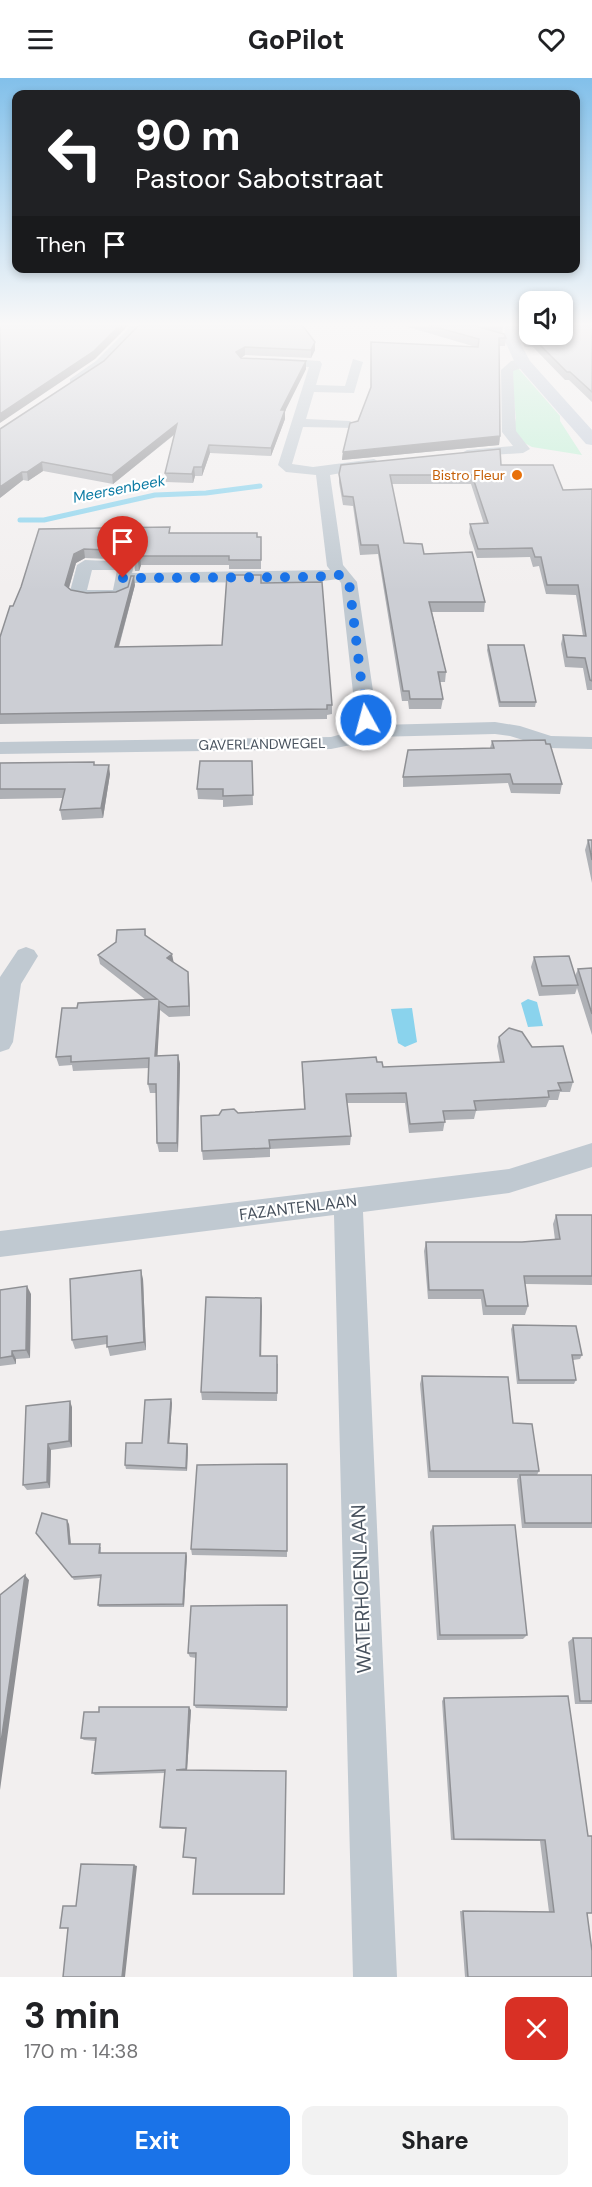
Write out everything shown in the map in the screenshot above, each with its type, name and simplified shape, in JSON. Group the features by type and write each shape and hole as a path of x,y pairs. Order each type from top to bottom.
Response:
{"main road":[{"path":"568,414 592,440"}],"street":[{"path":"301,414 285,465 295,472 326,471 338,467 386,462"},
{"path":"455,456 523,449 509,432 508,414"},
{"path":"298,423 350,425"},
{"path":"326,471 323,475 335,566 349,582 366,720 371,730"},
{"path":"123,578 316,577 341,574"},
{"name":"GAVERLANDWEGEL","path":"0,748 331,743 345,741 371,730 495,728 513,730 549,742 592,743"},
{"path":"0,1042 9,983 26,956"},
{"name":"FAZANTENLAAN","path":"0,1244 509,1181 592,1155"},
{"name":"WATERHOENLAAN","path":"348,1202 375,1977"}],"green space":[{"path":"516,414 558,414 560,421 582,455 532,447 517,439 513,433"}],"water":[{"path":"528,999 537,1002 543,1026 528,1027 521,1003"},
{"path":"412,1008 417,1042 405,1047 398,1043 391,1009"}],"building":[{"path":"24,414 284,414 271,448 209,445 202,467 194,467 192,474 165,473 177,424 112,475 42,462 0,487 0,429"},
{"path":"361,414 500,414 500,436 343,452 350,423 358,421"},
{"path":"500,449 501,465 553,465 563,490 592,489 592,681 585,658 567,657 563,635 586,636 578,585 547,585 541,557 535,557 532,548 478,549 470,524 488,523 472,475 390,475 404,543 422,544 424,554 472,552 485,602 429,602 446,672 438,672 443,699 410,699 409,691 403,691 378,545 361,545 353,497 343,496 339,474 341,465"},
{"path":"170,527 169,533 257,533 257,537 261,537 261,560 229,560 229,556 140,556 138,561 134,561 135,554 131,551 84,549 74,554 65,585 71,590 87,593 116,592 128,587 131,576 134,576 115,647 222,645 227,575 261,575 261,583 322,582 332,705 327,705 327,709 0,714 0,637 10,606 13,606 21,587 39,529"},
{"path":"488,645 524,645 536,702 500,702"},
{"path":"545,740 546,744 550,744 562,784 513,784 510,774 403,777 408,750 494,748 492,741"},
{"path":"200,761 252,761 253,795 223,796 223,789 197,789"},
{"path":"94,762 94,765 109,765 101,808 60,810 65,789 0,789 0,763"},
{"path":"588,840 592,840 592,860"},
{"path":"145,929 145,935 172,954 167,958 188,972 189,1006 168,1007 159,1001 155,1056 178,1055 177,1143 157,1143 156,1084 148,1084 149,1058 71,1062 71,1056 56,1057 62,1008 77,1008 78,1003 157,999 98,955 116,942 117,930"},
{"path":"569,956 578,985 542,986 534,957"},
{"path":"592,968 592,1014 578,969"},
{"path":"509,1028 522,1032 532,1047 563,1046 573,1082 558,1083 561,1090 548,1091 549,1097 474,1101 476,1110 443,1111 445,1122 410,1124 406,1093 346,1094 351,1136 269,1140 270,1148 202,1151 201,1116 219,1115 222,1110 234,1109 238,1113 305,1109 302,1062 376,1057 377,1062 382,1062 383,1067 504,1062 499,1037"},
{"path":"556,1215 592,1215 592,1276 524,1276 528,1306 486,1306 483,1290 429,1290 426,1242 522,1242 560,1239"},
{"path":"141,1270 144,1342 107,1347 107,1336 72,1340 70,1279"},
{"path":"27,1286 26,1350 12,1351 12,1356 0,1358 0,1290"},
{"path":"206,1297 261,1298 260,1356 277,1356 277,1393 201,1392"},
{"path":"513,1325 576,1326 582,1355 572,1355 576,1380 519,1380"},
{"path":"422,1376 508,1377 513,1423 532,1424 539,1471 430,1471"},
{"path":"171,1399 168,1443 187,1444 186,1468 125,1465 126,1443 142,1443 145,1400"},
{"path":"70,1401 69,1441 48,1444 47,1482 23,1485 26,1406"},
{"path":"287,1464 287,1551 191,1549 197,1465"},
{"path":"520,1475 592,1475 592,1523 525,1523"},
{"path":"42,1513 67,1520 69,1544 100,1544 99,1553 186,1553 183,1604 98,1605 101,1575 72,1577 36,1533"},
{"path":"515,1525 527,1635 440,1635 433,1526"},
{"path":"25,1575 0,1749 0,1595"},
{"path":"287,1605 287,1707 194,1705 196,1653 188,1653 191,1606"},
{"path":"573,1638 592,1638 592,1701 580,1701"},
{"path":"568,1696 588,1836 592,1836 592,1913 587,1913 592,1951 592,1977 468,1977 463,1911 554,1912 545,1840 454,1839 444,1698"},
{"path":"99,1707 189,1707 186,1769 176,1770 286,1771 284,1894 193,1894 196,1858 183,1857 186,1828 160,1827 165,1770 92,1773 96,1738 81,1738 84,1712 99,1712"},
{"path":"81,1864 134,1865 122,1977 63,1977 68,1928 60,1928 63,1906 76,1906"}],"waterway":[{"name":"Meersenbeek","path":"20,520 44,520 155,495 206,493 260,486"}],"place":[{"name":"Bistro Fleur","path":"517,475"}],"route":[{"path":"123,578 316,577 341,574 345,576 349,582 366,720"}]}
